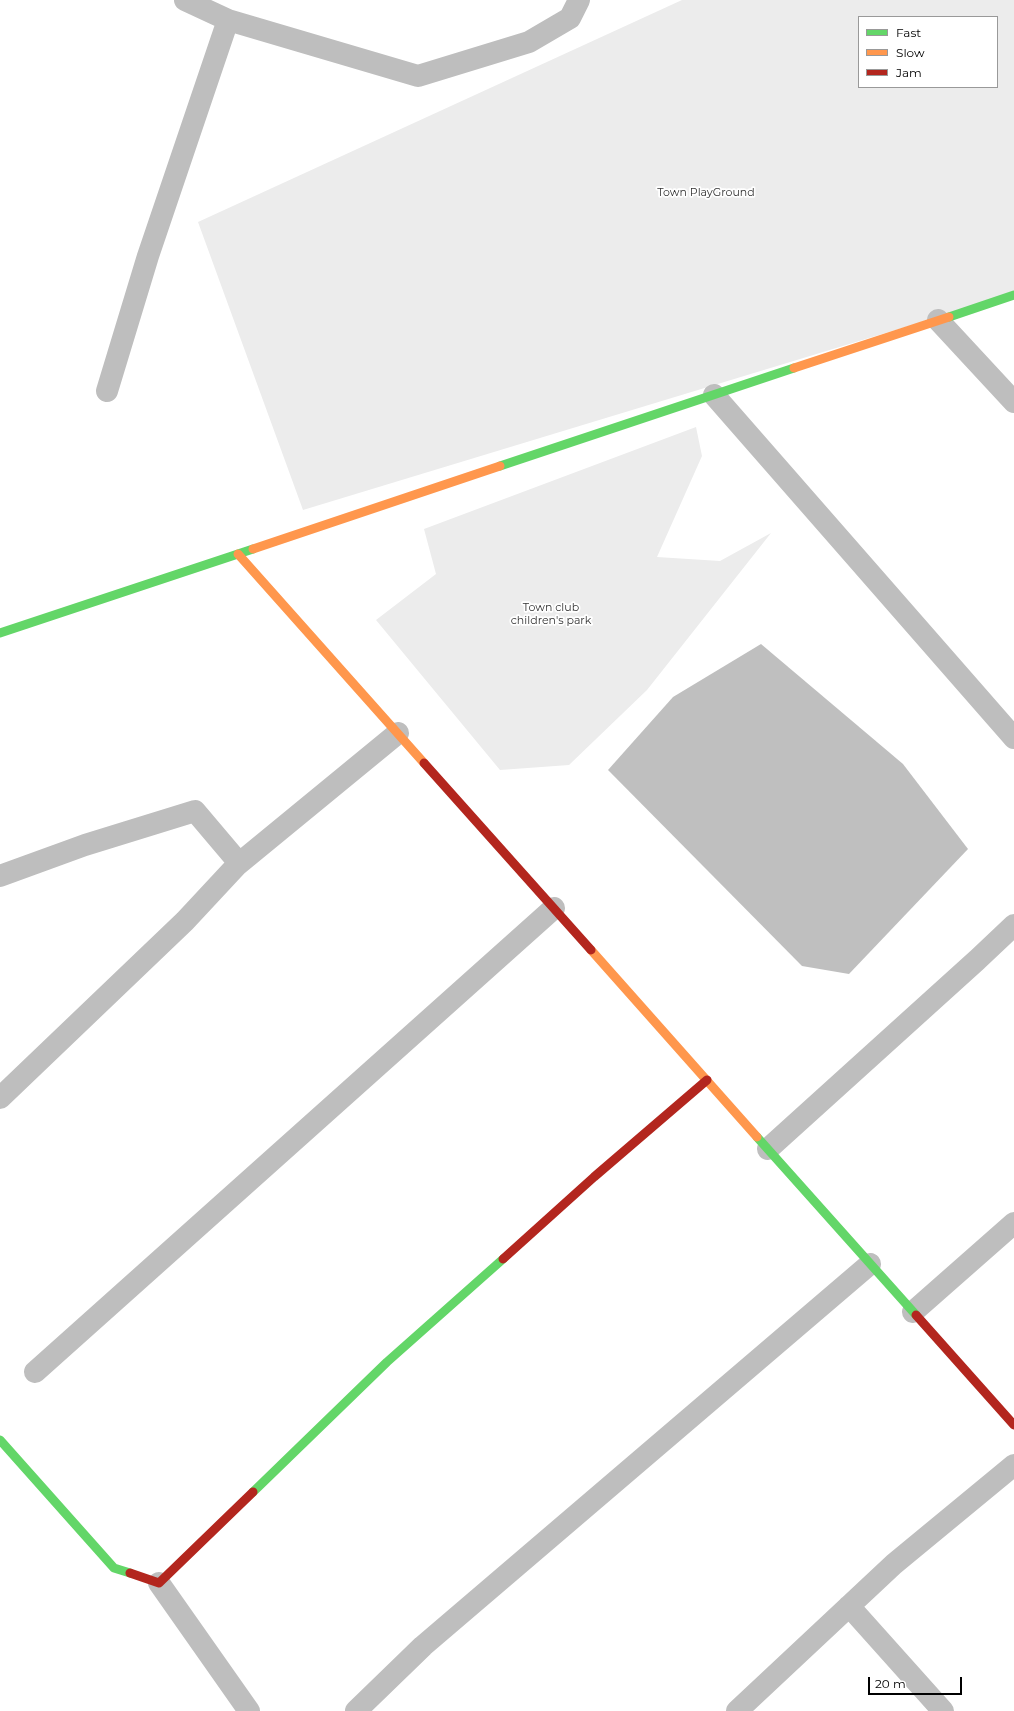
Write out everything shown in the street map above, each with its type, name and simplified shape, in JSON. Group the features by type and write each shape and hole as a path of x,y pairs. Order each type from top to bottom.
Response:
{"main road":[{"path":"0,633 1014,295"},
{"path":"238,554 1014,1425"},
{"path":"0,1440 114,1568 159,1583 387,1362 594,1177 707,1080"}],"street":[{"path":"185,0 228,20 418,76 529,42 570,18 579,0"},
{"path":"107,392 148,256 228,20"},
{"path":"938,320 1014,402"},
{"path":"714,395 1014,738"},
{"path":"0,1098 185,922 236,866 398,733"},
{"path":"0,876 84,845 195,811 239,863 236,866"},
{"path":"35,1372 554,908"},
{"path":"768,1149 1014,925"},
{"path":"913,1312 1014,1223"},
{"path":"356,1711 423,1646 870,1264"},
{"path":"737,1711 894,1564 1014,1465"},
{"path":"159,1583 249,1711"},
{"path":"849,1606 943,1711"}],"green space":[{"name":"Town PlayGround","path":"682,0 1014,0 1014,294 303,510 198,222"},
{"name":"Town club children's park","path":"696,427 702,456 657,557 720,561 771,533 647,690 569,765 500,770 376,620 436,574 424,529"}],"shaded area":[{"path":"761,644 903,764 968,849 849,974 802,966 608,770 673,697"}],"traffic: fast":[{"path":"949,317 1014,295"},
{"path":"500,466 794,368"},
{"path":"0,633 253,549"},
{"path":"757,1137 916,1315"},
{"path":"253,1492 387,1362 503,1259"},
{"path":"0,1440 114,1568 130,1573"}],"traffic: slow":[{"path":"794,368 949,317"},
{"path":"253,549 500,466"},
{"path":"238,554 424,763"},
{"path":"591,950 757,1137"}],"traffic: jam":[{"path":"424,763 591,950"},
{"path":"503,1259 594,1177 707,1080"},
{"path":"916,1315 1014,1425"},
{"path":"130,1573 159,1583 253,1492"}]}
